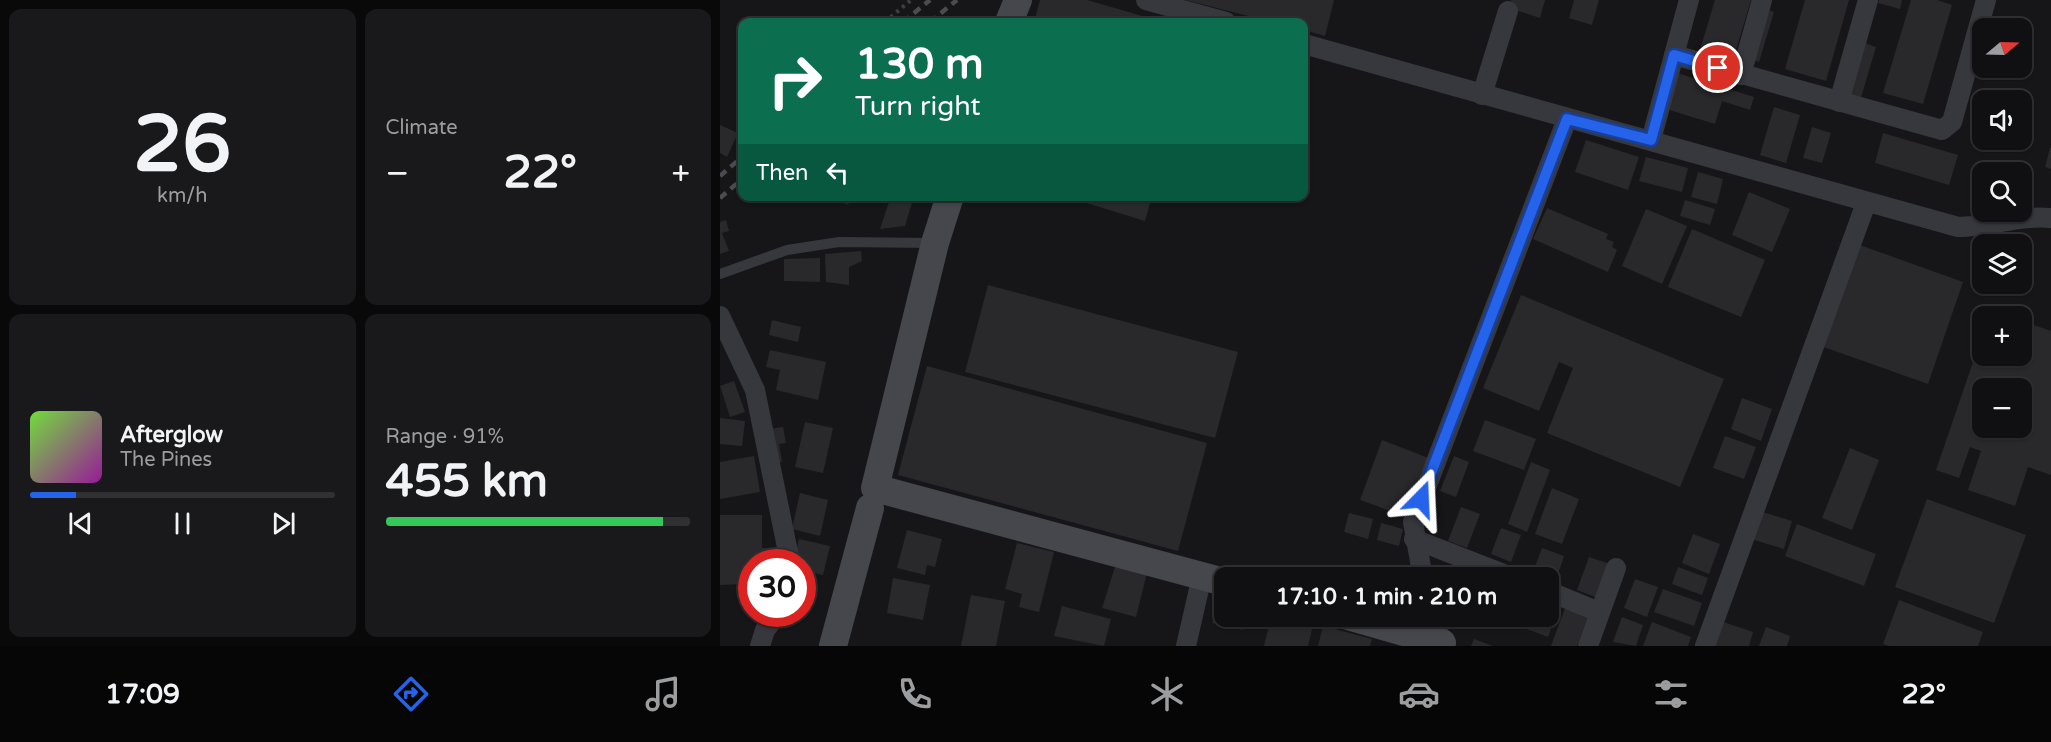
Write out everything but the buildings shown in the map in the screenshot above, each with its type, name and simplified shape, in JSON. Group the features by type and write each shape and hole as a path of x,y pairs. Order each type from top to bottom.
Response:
{"street":[{"path":"1011,18 1018,0"},
{"path":"1146,0 1211,18"},
{"path":"1651,140 1689,0"},
{"path":"1741,75 1762,0"},
{"path":"1839,102 1868,0"},
{"path":"1674,55 1942,130 1952,122 1986,0"},
{"path":"1482,95 1508,11"},
{"path":"1308,45 1958,227 1981,227 2031,216 2051,218"},
{"path":"1420,567 1413,522 1567,119"},
{"path":"948,201 935,243 875,488 1213,579 1186,646"},
{"path":"1705,646 1866,203"},
{"path":"720,316 755,390 787,549"},
{"path":"833,646 870,508"},
{"path":"1414,539 1486,567"},
{"path":"1588,646 1616,568"},
{"path":"1559,596 1599,612"},
{"path":"760,646 767,627"},
{"path":"1401,627 1439,635"}],"lane":[{"path":"720,274 778,252 839,242 935,243"}],"path":[{"path":"890,18 911,0"}],"railway":[{"path":"908,18 930,0"},
{"path":"935,18 957,0"},
{"path":"720,176 738,160"},
{"path":"720,198 738,182"}],"route":[{"path":"1421,499 1567,119 1651,140 1674,55 1718,68"}]}
